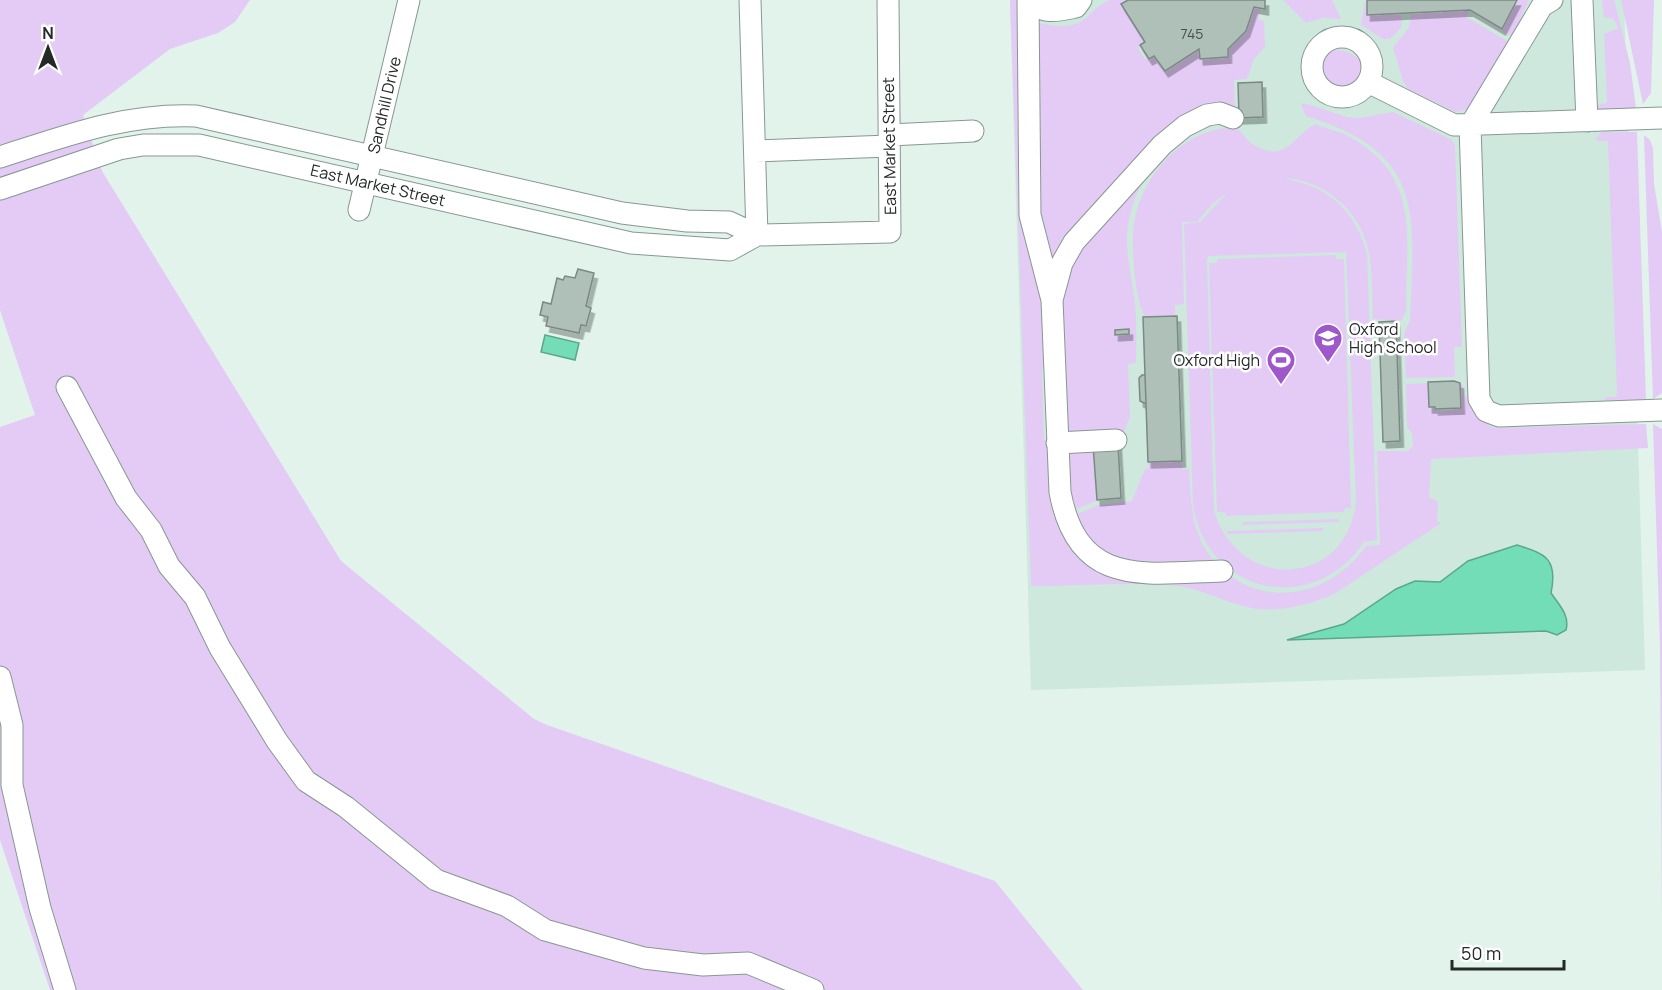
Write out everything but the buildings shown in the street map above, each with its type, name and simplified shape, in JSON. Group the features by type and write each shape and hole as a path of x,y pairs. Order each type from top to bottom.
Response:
{"street":[{"name":"Sandhill Drive","path":"359,210 409,0"},
{"path":"750,0 757,235"},
{"name":"East Market Street","path":"0,157 88,128 124,119 174,115 217,119 538,194 654,218 729,222 757,235 890,232 888,0"},
{"path":"1030,0 1035,6 1050,12 1076,7 1081,0"},
{"path":"1030,0 1030,215 1052,300 1057,443 1064,515 1074,536 1093,557 1116,569 1141,573 1222,571"},
{"path":"1552,0 1542,6 1470,126 1478,393 1482,405 1492,415 1511,417 1662,410"},
{"path":"1582,0 1587,121"},
{"path":"1368,82 1454,125 1662,118"},
{"path":"1052,300 1062,262 1074,242 1162,145 1185,126 1207,115 1220,113 1233,118"},
{"path":"755,151 973,131"},
{"name":"East Market Street","path":"0,189 119,149 174,144 224,149 631,243 701,250 730,250 757,235"},
{"path":"531,220 538,194"},
{"path":"67,387 126,498 151,530 169,566 195,597 220,648 277,741 306,781 346,807 436,880 507,906 545,930 644,958 703,965 748,963 813,990"},
{"path":"1057,443 1116,440"},
{"path":"0,677 12,725 12,785 40,908 65,990"}],"shaded area":[{"path":"0,0 250,0 235,22 218,33 170,49 83,115 102,171 341,561 534,719 995,881 1083,990 50,990 0,840 0,427 35,415 0,310"},
{"name":"Oxford High School","path":"1010,0 1624,0 1645,670 1031,690"},
{"path":"1010,0 1021,0 1048,359 1042,370 1044,440 1048,442 1086,556 1230,576 1248,586 1267,591 1286,593 1322,584 1338,574 1366,546 1380,545 1377,451 1407,451 1413,446 1412,433 1407,427 1406,384 1428,383 1429,408 1442,411 1461,408 1460,382 1463,385 1464,396 1469,396 1475,415 1493,428 1646,424 1648,448 1431,459 1429,497 1438,502 1437,521 1441,523 1336,593 1317,601 1295,606 1273,609 1252,608 1191,589 1168,585 1031,586"},
{"path":"1110,0 1126,0 1121,5 1145,42 1138,48 1145,59 1154,56 1165,71 1199,49 1200,59 1228,57 1228,49 1246,31 1255,8 1261,9 1258,19 1264,21 1265,47 1254,59 1247,79 1234,80 1235,112 1200,113 1053,278 1038,216 1037,23 1064,26 1076,24"},
{"path":"1283,0 1332,0 1341,19 1324,18 1306,23"},
{"path":"1365,0 1367,15 1402,14 1401,28 1390,39 1383,39 1361,25"},
{"path":"1518,0 1529,0 1512,37 1475,15 1502,29"},
{"path":"1602,0 1614,0 1630,63 1636,108 1596,109 1596,105 1607,103 1604,34 1618,28 1614,19 1604,17"},
{"path":"1621,0 1654,0 1651,93 1643,104"},
{"path":"1470,10 1466,17 1509,42 1468,109 1456,112 1408,89 1403,81 1393,47 1409,28 1411,14"},
{"path":"1332,50 1354,55 1362,62 1367,72 1360,83 1350,88 1340,86 1330,81 1323,73 1320,65 1322,56"},
{"path":"1304,103 1347,117 1360,118 1393,112 1452,140 1455,146 1462,347 1454,347 1455,377 1406,378 1404,333 1410,321 1411,219 1405,193 1393,169 1374,149 1345,131 1306,116 1301,105"},
{"path":"1216,117 1230,121 1209,127 1172,148 1145,179 1136,197 1130,218 1127,248 1136,311 1136,363 1128,364 1130,417 1122,436 1093,438 1075,435 1063,424 1061,414 1058,347 1060,296 1062,281 1069,262 1104,213 1151,162 1198,125"},
{"path":"1315,124 1348,136 1372,152 1389,171 1399,191 1405,213 1406,311 1401,321 1373,319 1369,253 1359,225 1340,201 1328,192 1299,180 1284,178 1322,191 1340,204 1359,231 1367,253 1377,540 1364,542 1343,566 1318,581 1292,587 1265,586 1241,576 1219,560 1203,536 1193,506 1184,224 1200,222 1228,192 1212,204 1197,222 1182,222 1184,304 1175,305 1175,316 1144,317 1135,274 1134,222 1149,182 1162,164 1194,138 1214,130 1235,127 1252,144 1273,152 1288,147","holes":["1346,252 1356,501 1349,530 1334,551 1314,564 1292,569 1268,567 1246,557 1227,538 1214,511 1208,256"]},
{"path":"1602,132 1637,132 1646,400 1604,400 1606,397 1616,397 1617,393 1608,141 1597,141 1596,138"},
{"path":"1644,135 1650,140 1653,148 1654,184 1662,232 1662,393 1653,399"},
{"name":"Oxford High","path":"1336,255 1336,259 1344,259 1351,508 1345,508 1344,512 1226,516 1225,512 1217,512 1209,263 1217,263 1217,259"},
{"path":"545,335 579,343 575,360 541,352"},
{"path":"1653,424 1662,429 1662,920 1660,645"},
{"path":"1093,445 1098,500 1074,510 1064,456 1068,450"},
{"path":"1180,461 1183,469 1189,469 1192,508 1197,531 1208,554 1217,565 1162,568 1105,558 1072,516 1099,505 1132,501 1145,469 1149,468 1148,462"},
{"path":"1339,519 1339,522 1243,525 1243,522"},
{"path":"1323,528 1323,531 1227,534 1227,531"},
{"path":"1517,545 1542,555 1551,565 1553,582 1551,593 1563,610 1567,625 1566,630 1557,635 1546,631 1287,640 1344,624 1396,589 1415,581 1440,582 1468,561"}],"place":[{"name":"Oxford High School","path":"1328,364"},
{"name":"Oxford High","path":"1281,386"}]}
